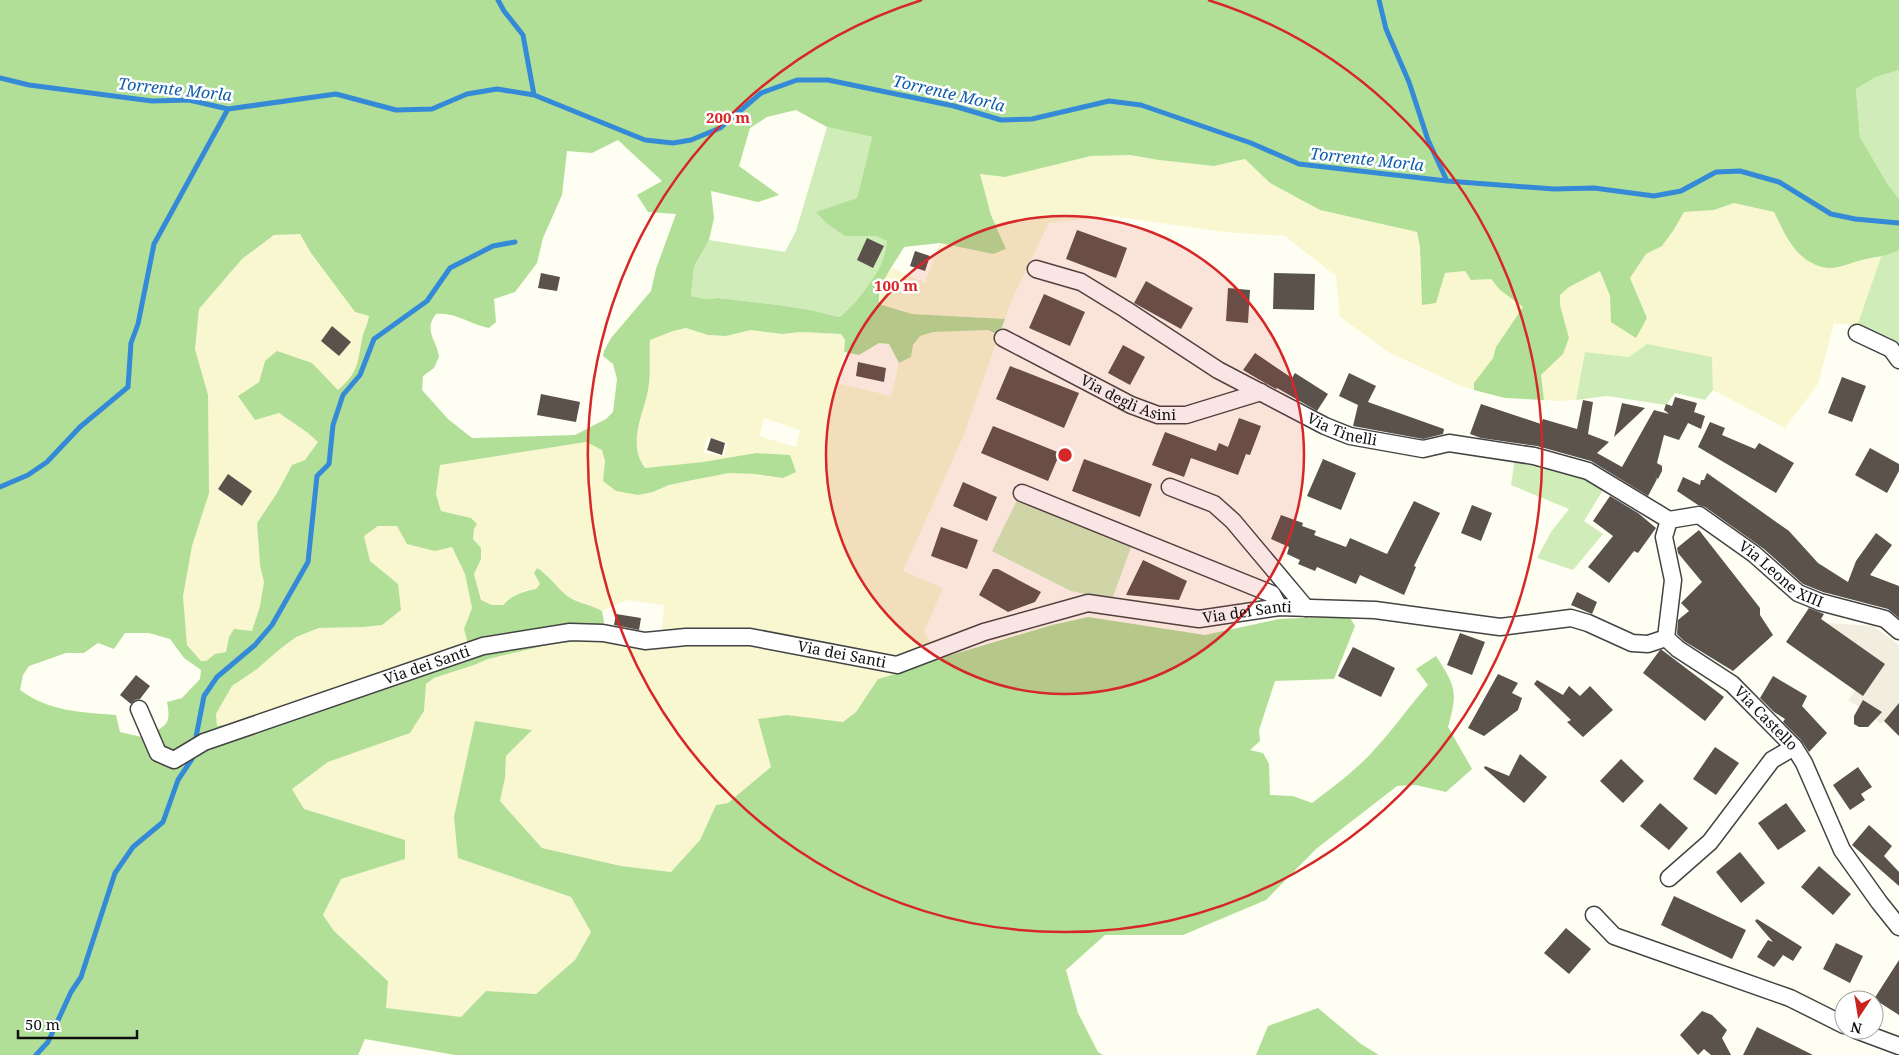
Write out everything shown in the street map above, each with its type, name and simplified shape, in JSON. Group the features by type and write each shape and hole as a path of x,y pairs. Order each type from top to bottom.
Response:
{"street":[{"name":"Via Tinelli","path":"1036,269 1081,282 1218,370 1325,426 1350,436 1423,449 1450,443 1534,456 1588,471 1669,520"},
{"path":"1857,333 1891,349 1899,360"},
{"name":"Via degli Asini","path":"1003,338 1131,405 1158,415 1186,415 1261,392"},
{"path":"1170,487 1214,504 1233,521 1306,608"},
{"path":"1022,493 1272,594 1280,607"},
{"name":"Via Leone XIII","path":"1669,520 1700,515 1754,554 1798,593 1820,602 1885,619 1899,631"},
{"path":"1666,638 1673,580 1664,537 1669,520"},
{"name":"Via dei Santi","path":"139,709 158,753 174,760 204,742 484,646 570,632 603,633 645,641 686,637 750,637 896,665 984,632 1088,603 1199,619 1280,607 1375,610 1500,627 1571,618 1588,623 1632,643 1648,644 1666,638"},
{"name":"Via Castello","path":"1666,638 1678,650 1732,684 1794,747 1804,763 1842,850 1899,927"},
{"path":"1669,878 1710,842 1772,760 1794,747"},
{"path":"1594,915 1614,936 1790,998 1834,1020"},
{"path":"1883,1040 1899,1046"}],"green space":[{"path":"0,0 1899,0 1899,70 1876,77 1856,89 1860,137 1887,183 1899,199 1899,250 1886,255 1828,268 1808,261 1800,255 1788,239 1774,212 1734,203 1714,210 1684,212 1662,246 1646,254 1630,278 1647,318 1636,338 1611,322 1610,296 1600,271 1569,287 1560,295 1560,305 1569,338 1563,354 1541,375 1544,400 1505,398 1474,390 1474,383 1493,358 1496,347 1523,307 1500,290 1491,279 1471,280 1465,271 1445,273 1436,303 1422,305 1420,247 1417,232 1320,210 1270,183 1245,159 1214,166 1130,155 1091,156 1005,177 980,174 991,215 1006,249 993,254 940,243 904,247 883,282 879,304 912,314 1005,319 999,335 988,330 933,332 920,336 913,345 911,357 899,363 889,344 879,343 859,355 844,352 845,340 841,334 801,332 782,334 751,330 726,336 708,335 686,328 650,340 649,384 637,439 637,449 645,468 703,462 756,453 790,455 796,472 783,478 729,473 669,485 653,492 638,495 616,491 603,481 605,461 602,450 586,442 440,465 436,494 441,511 471,518 477,524 474,529 473,539 481,548 481,559 474,574 481,600 492,605 503,605 518,594 536,589 540,584 534,573 537,568 570,598 602,611 604,622 592,641 556,643 488,659 434,678 426,684 424,711 410,733 328,762 292,789 304,809 405,840 405,859 341,879 323,915 334,931 388,981 386,1008 461,1017 486,991 536,994 575,960 591,932 571,897 458,858 454,817 475,721 532,730 506,756 505,778 500,801 542,848 621,866 671,872 700,840 716,805 728,803 771,767 758,719 787,715 843,722 856,712 878,679 1052,625 1088,617 1205,635 1279,619 1349,616 1355,626 1334,679 1275,681 1259,730 1260,741 1250,750 1263,753 1269,764 1270,795 1293,796 1312,803 1352,772 1385,738 1428,685 1416,669 1436,656 1448,675 1453,690 1453,706 1448,727 1472,769 1446,792 1416,785 1397,786 1316,849 1266,900 1183,935 1105,935 1066,970 1078,1013 1098,1052 1103,1055 455,1055 365,1039 358,1055 0,1055","holes":["796,110 827,127 872,137 857,198 816,212 826,223 845,236 875,236 887,241 885,253 874,277 863,293 839,317 778,305 719,298 705,299 691,296 694,267 709,240 714,218 711,191 758,202 779,195 739,166 750,128 767,117","618,140 662,181 637,195 648,212 676,214 656,269 651,291 611,338 604,351 603,356 613,364 617,379 613,412 606,419 575,435 472,438 448,419 422,390 423,376 434,368 439,357 431,331 432,320 436,314 443,314 489,328 496,322 494,299 515,292 537,263 543,238 562,195 567,151 592,153","300,234 311,253 355,312 369,316 356,368 351,377 338,390 312,363 277,351 265,361 259,382 238,396 255,420 279,413 318,442 305,460 292,465 277,493 257,523 260,565 264,582 260,606 252,631 234,629 229,637 226,652 215,654 206,661 201,661 187,645 183,596 192,546 209,493 208,395 195,349 199,309 242,259 274,235","378,526 397,526 407,544 435,551 452,547 465,574 472,608 464,629 471,656 247,721 217,726 216,714 232,686 257,669 296,637 319,628 382,625 401,610 398,584 370,561 364,536","125,633 149,633 170,639 184,658 201,670 200,679 182,698 167,702 167,721 162,727 146,738 120,732 116,715 78,712 54,707 20,690 23,675 29,666 66,653 84,653 98,643 114,649"]},
{"path":"1899,70 1899,199 1887,183 1860,137 1856,89 1876,77"},
{"path":"827,127 872,137 857,198 845,236 875,236 887,241 881,264 863,293 839,317 778,305 719,298 705,299 691,296 694,267 709,240 785,252 796,231"},
{"path":"1130,155 1214,166 1246,159 1270,183 1320,210 1417,232 1420,247 1420,274 1436,303 1445,273 1465,271 1471,280 1490,279 1500,290 1523,307 1496,347 1493,358 1475,383 1474,390 1463,387 1390,353 1340,317 1336,276 1285,236 1224,232 1111,216 1049,223 1012,299 1005,319 912,314 879,304 885,278 892,268 925,283 940,243 993,254 1006,249 991,215 980,174 1005,177 1091,156"},
{"path":"1734,203 1774,212 1792,247 1829,268 1882,254 1857,326 1834,323 1818,384 1785,428 1713,390 1712,357 1629,357 1585,352 1576,400 1544,400 1541,375 1563,354 1569,338 1560,305 1560,295 1569,287 1600,271 1610,296 1612,322 1636,337 1647,318 1630,278 1646,254 1662,246 1683,212 1714,210"},
{"path":"300,234 311,253 355,312 369,316 367,328 363,334 355,371 350,379 338,390 312,363 265,361 259,382 238,396 279,413 318,442 305,460 292,465 277,493 257,523 260,565 264,582 260,606 252,631 229,637 226,652 215,654 206,661 201,661 187,645 183,596 207,440 208,395 195,349 199,309 242,259 275,235","holes":["332,326 351,342 339,356 321,341","228,474 252,491 242,506 218,489"]},
{"path":"1899,250 1899,345 1889,337 1857,326 1882,254 1894,253"},
{"path":"686,328 708,335 726,336 751,330 782,334 801,332 841,334 845,340 837,383 891,396 899,363 911,357 913,345 920,336 933,332 969,330 988,330 999,335 963,437 903,571 943,588 924,632 941,658 913,669 878,679 856,712 843,722 787,715 771,767 728,803 716,805 700,840 671,872 621,866 542,848 500,801 505,778 506,756 531,730 475,722 458,858 571,897 591,932 575,960 536,994 486,991 461,1017 385,1008 388,980 334,931 323,915 341,879 404,859 405,840 304,809 292,789 328,762 410,733 424,711 426,684 434,678 488,659 556,643 593,641 661,648 664,605 627,600 602,611 567,596 554,585 546,573 537,568 534,574 540,584 536,589 525,590 503,605 492,605 481,600 474,573 481,559 481,548 473,539 474,529 471,518 441,511 436,494 440,465 586,442 602,450 605,461 603,481 616,491 638,495 653,492 669,485 729,473 755,474 790,455 756,453 703,462 645,468 641,462 636,445 637,431 648,389 650,340","holes":["764,418 800,430 796,447 759,436","708,437 728,443 724,456 703,453"]},
{"path":"1647,344 1712,357 1713,390 1705,400 1675,393 1666,405 1607,396 1576,400 1585,352 1629,357"},
{"path":"1515,457 1582,475 1603,490 1584,521 1603,534 1573,570 1537,558 1551,532 1569,509 1511,485"},
{"path":"1017,500 1131,547 1112,600 1071,591 992,551"},
{"path":"378,526 397,526 435,551 452,547 465,574 472,608 464,629 471,656 247,721 217,726 216,714 232,686 257,669 296,637 319,628 382,625 398,584 370,561 364,536"},
{"path":"1318,1008 1361,1044 1379,1055 1256,1055 1268,1026"}],"shaded area":[{"path":"1827,623 1873,626 1899,645 1899,703 1881,724 1874,719 1862,704 1859,707 1848,700 1856,690"}],"building":[{"path":"1077,230 1127,248 1116,278 1066,259"},
{"path":"867,238 884,246 873,268 857,260"},
{"path":"915,251 930,256 925,271 910,266"},
{"path":"541,273 560,277 557,291 538,288"},
{"path":"1274,273 1315,274 1314,310 1273,309"},
{"path":"1146,281 1193,308 1181,329 1134,303"},
{"path":"1228,288 1250,290 1248,323 1226,321"},
{"path":"1044,294 1085,312 1070,346 1029,328"},
{"path":"332,326 351,342 339,356 321,341"},
{"path":"1123,345 1145,357 1130,385 1108,373"},
{"path":"1255,353 1292,378 1295,373 1328,394 1317,411 1243,370"},
{"path":"858,362 886,368 884,382 856,376"},
{"path":"1010,366 1079,393 1064,428 996,399"},
{"path":"1349,373 1376,386 1368,402 1444,429 1443,434 1423,439 1353,426 1358,405 1339,396"},
{"path":"1842,377 1866,386 1852,422 1828,413"},
{"path":"541,394 580,402 576,422 537,415"},
{"path":"1675,397 1697,403 1694,412 1705,416 1701,429 1688,423 1679,440 1664,435 1657,463 1662,466 1662,471 1658,479 1655,477 1657,479 1648,496 1591,461 1537,446 1481,438 1470,434 1481,404 1541,424 1543,419 1577,429 1583,400 1593,402 1588,434 1609,442 1597,453 1622,467 1654,410 1669,414 1664,410 1666,404 1672,406"},
{"path":"1622,403 1645,408 1614,437"},
{"path":"1239,418 1261,426 1250,455 1246,454 1238,475 1191,458 1184,477 1152,465 1165,432 1216,451 1219,443 1228,447"},
{"path":"1710,422 1725,428 1722,435 1755,449 1759,443 1794,463 1776,493 1698,447"},
{"path":"993,426 1060,453 1048,481 981,453"},
{"path":"711,438 725,443 722,455 707,450"},
{"path":"1870,448 1899,464 1899,471 1887,493 1855,475"},
{"path":"1084,459 1152,484 1140,517 1072,491"},
{"path":"1323,459 1356,473 1341,510 1307,496"},
{"path":"1707,473 1789,531 1818,563 1848,582 1856,561 1876,533 1892,545 1870,575 1899,586 1899,618 1888,609 1823,592 1803,584 1764,549 1705,507 1698,505 1677,491 1683,477 1700,485 1701,480 1704,480"},
{"path":"228,474 252,491 242,506 218,489"},
{"path":"963,482 997,497 987,521 953,506"},
{"path":"1610,496 1638,513 1656,528 1638,553 1634,551 1609,583 1588,567 1613,536 1593,521"},
{"path":"1414,501 1440,513 1414,566 1416,567 1404,595 1360,575 1356,584 1317,567 1315,571 1298,564 1300,560 1287,554 1289,547 1271,539 1281,515 1303,523 1302,526 1316,531 1314,535 1346,547 1350,538 1387,554"},
{"path":"1472,505 1492,513 1481,541 1461,533"},
{"path":"941,527 978,540 967,569 931,556"},
{"path":"1699,530 1760,608 1760,615 1773,635 1733,671 1684,641 1677,634 1678,620 1689,611 1681,603 1702,582 1678,553 1677,548"},
{"path":"1143,560 1187,581 1179,600 1126,595"},
{"path":"993,569 998,569 1041,592 1035,602 1008,612 979,595"},
{"path":"1577,592 1597,602 1592,614 1571,605"},
{"path":"1809,608 1824,614 1821,619 1885,664 1863,696 1786,642"},
{"path":"616,614 641,618 639,630 614,625"},
{"path":"1460,633 1485,642 1472,675 1447,665"},
{"path":"1353,647 1395,668 1381,697 1338,676"},
{"path":"1660,650 1724,697 1705,721 1643,673"},
{"path":"1498,674 1518,683 1512,693 1522,698 1518,710 1484,736 1468,728"},
{"path":"136,675 150,686 140,699 135,700 131,704 120,695"},
{"path":"1773,676 1807,696 1802,706 1827,733 1809,752 1801,740 1783,722 1785,719 1774,712 1760,698"},
{"path":"1537,680 1563,695 1569,686 1580,696 1590,686 1613,710 1583,737 1567,722 1571,720 1534,684"},
{"path":"1863,700 1882,712 1868,727 1859,727 1854,724 1854,716"},
{"path":"1899,703 1899,736 1884,721"},
{"path":"1715,747 1739,763 1716,795 1693,779"},
{"path":"1520,754 1547,777 1524,803 1484,768 1485,766 1509,776"},
{"path":"1621,759 1644,781 1623,803 1600,781"},
{"path":"1858,767 1872,787 1861,794 1865,800 1850,810 1833,785"},
{"path":"1660,803 1688,828 1669,850 1640,826"},
{"path":"1786,803 1806,831 1778,850 1758,823"},
{"path":"1869,825 1892,846 1884,856 1899,872 1899,886 1852,845"},
{"path":"1740,852 1765,883 1741,903 1716,872"},
{"path":"1819,866 1851,894 1833,915 1801,887"},
{"path":"1674,896 1746,930 1732,959 1661,925"},
{"path":"1757,919 1802,947 1793,961 1783,955 1774,967 1757,957 1768,940 1773,942 1755,921"},
{"path":"1566,928 1591,949 1569,974 1544,953"},
{"path":"1836,943 1863,956 1850,983 1823,969"},
{"path":"1899,960 1899,1015 1884,1005 1884,990 1880,990"},
{"path":"1702,1011 1712,1015 1727,1030 1722,1038 1731,1055 1711,1055 1704,1049 1698,1055 1680,1035"},
{"path":"1757,1027 1813,1055 1743,1055"}],"waterway":[{"path":"498,0 504,11 523,35 534,95"},
{"path":"1379,0 1386,29 1409,82 1428,140 1447,181"},
{"name":"Torrente Morla","path":"0,78 29,85 152,101 189,100 228,109 336,94 396,110 432,109 467,94 497,89 534,95 645,140 673,143 691,140 720,128 761,93 797,80 828,80 954,106 1001,120 1032,119 1109,101 1141,105 1251,143 1299,164 1447,181 1554,189 1594,188 1654,196 1681,191 1716,172 1740,171 1779,182 1831,214 1855,219 1899,223"},
{"path":"0,487 28,475 47,462 80,427 128,387 131,343 138,324 154,244 228,109"},
{"path":"195,742 204,696 217,677 255,645 272,625 308,562 317,476 329,464 333,425 343,395 360,375 374,339 427,301 450,268 493,246 515,242"},
{"path":"36,1055 48,1042 71,992 81,977 115,873 133,847 163,822 178,780 192,759 193,753"}]}
